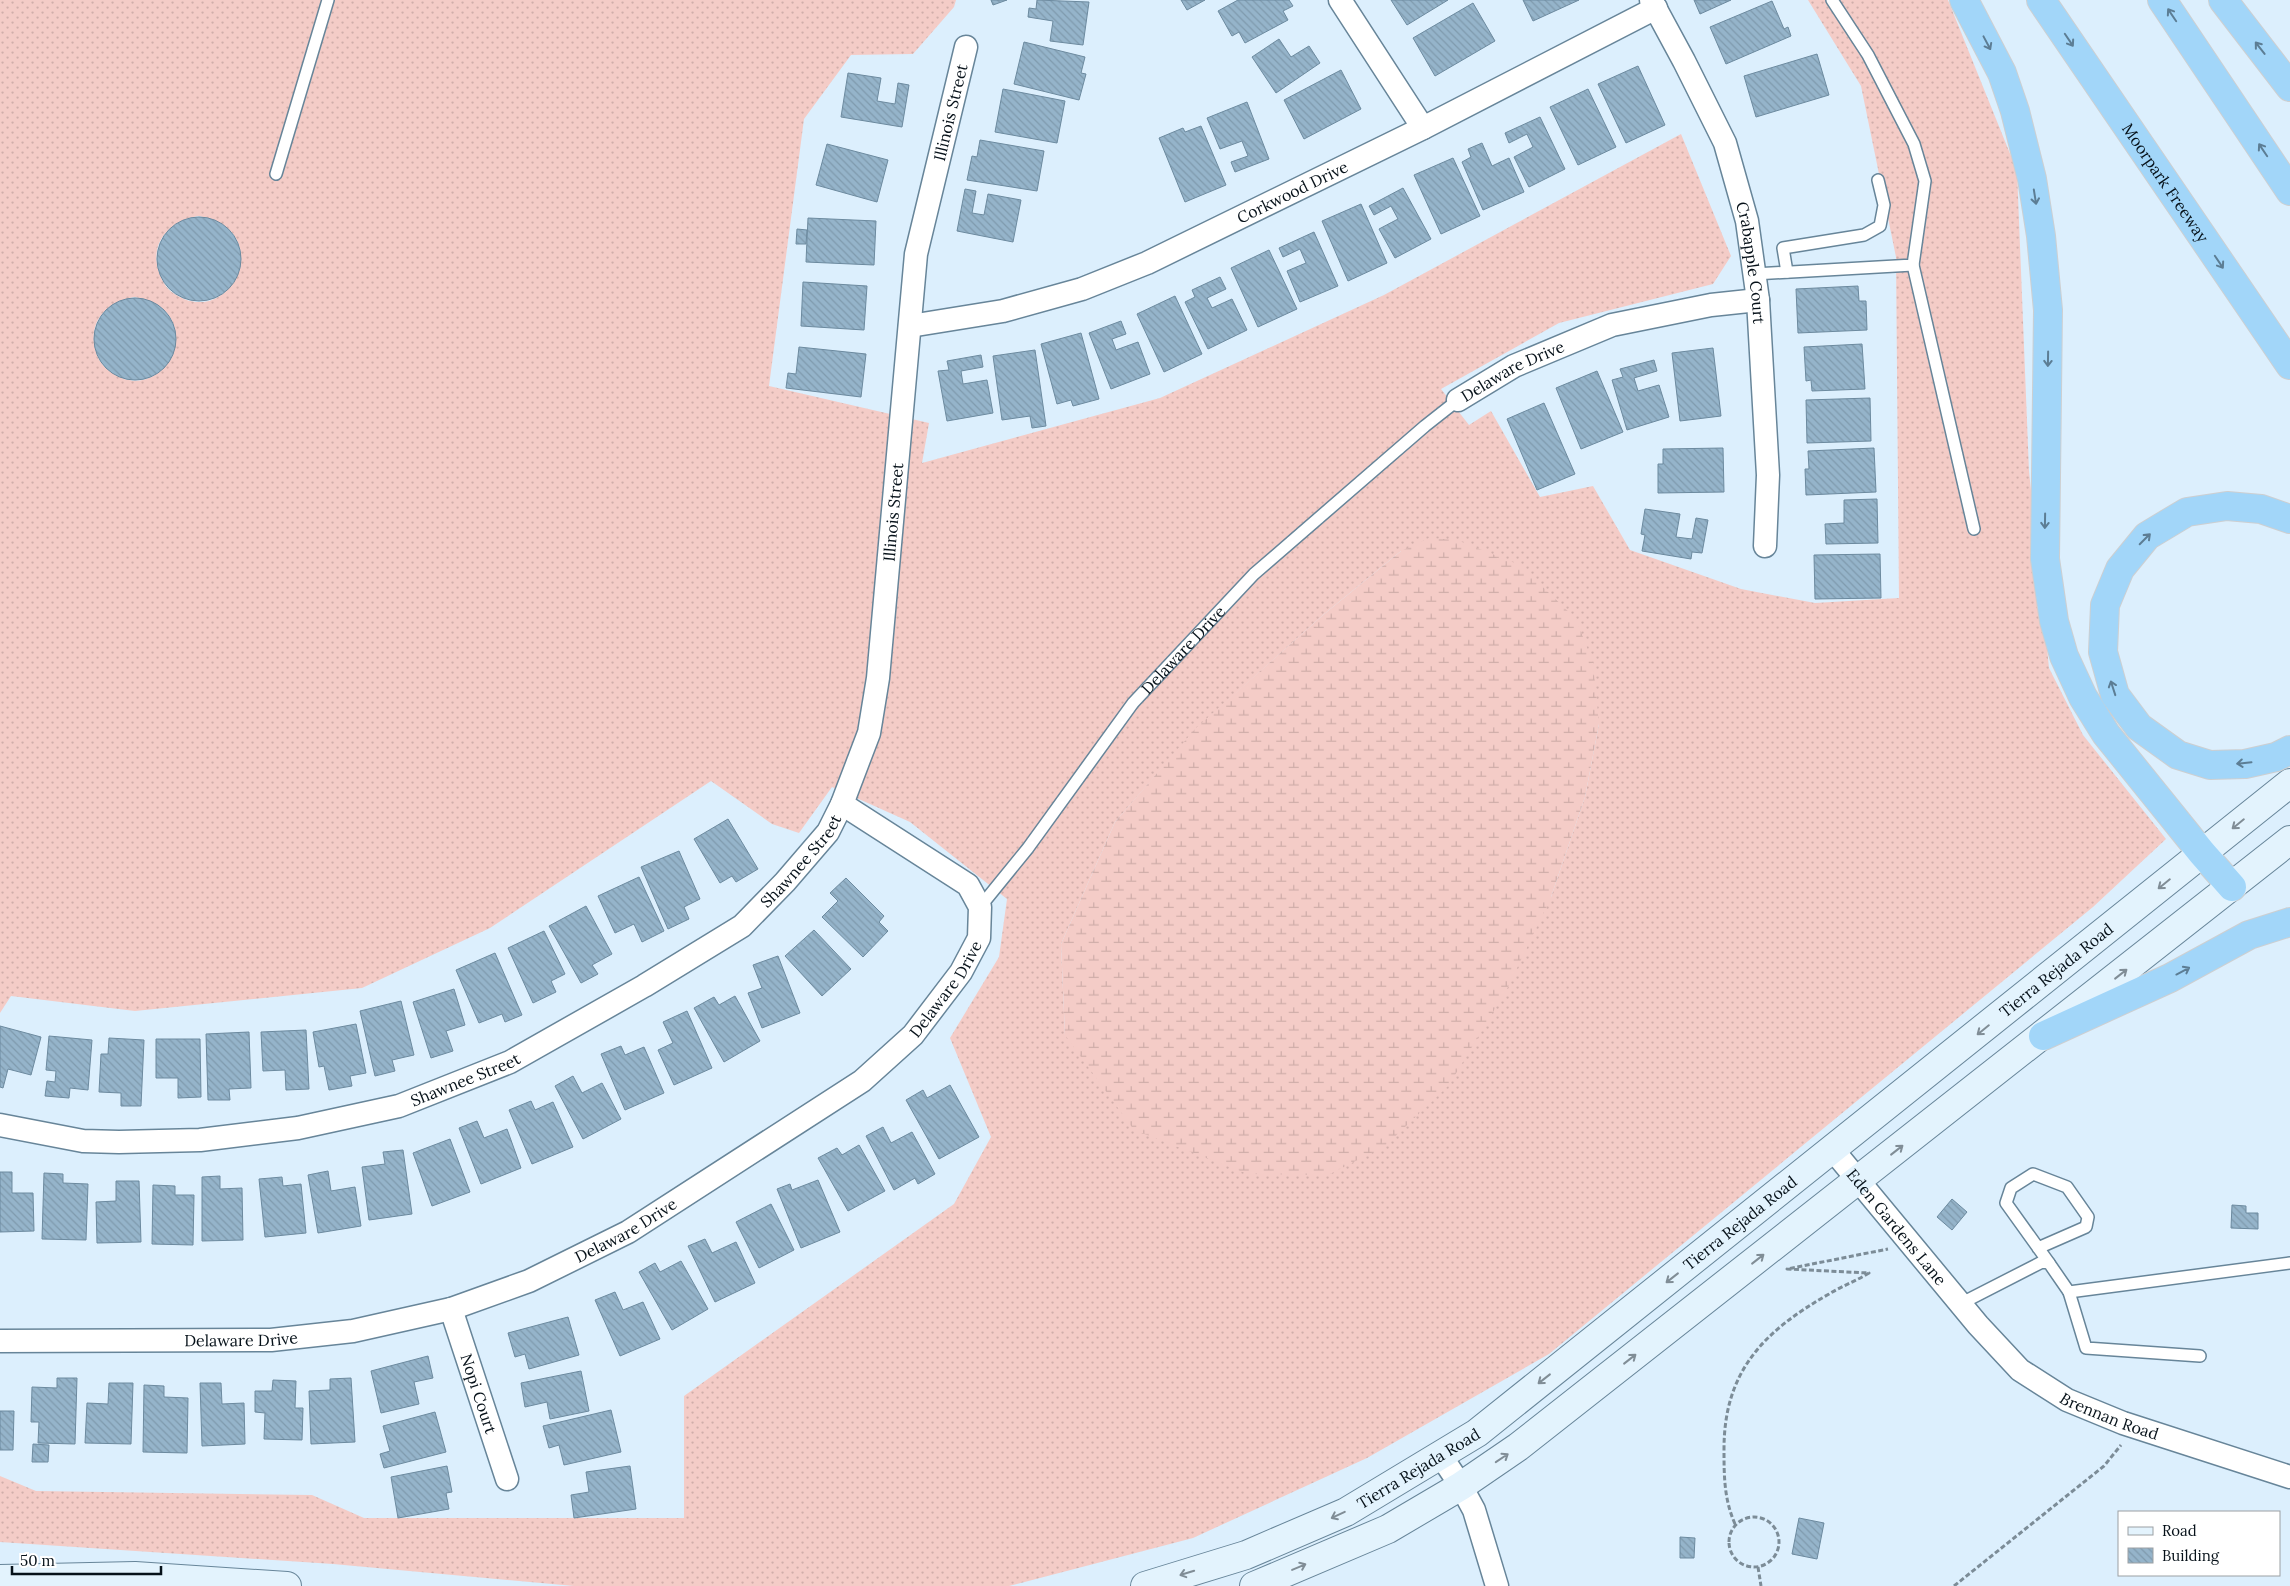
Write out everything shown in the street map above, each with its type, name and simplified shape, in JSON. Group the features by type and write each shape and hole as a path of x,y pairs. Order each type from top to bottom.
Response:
{"highway":[{"path":"1964,0 2002,73 2015,111 2032,180 2041,236 2048,310 2045,559 2054,621 2064,656 2083,697 2106,734 2202,853 2232,887"},
{"name":"Moorpark Freeway","path":"2042,0 2290,366"},
{"path":"2162,0 2290,191"},
{"path":"2223,0 2290,87"},
{"path":"2290,519 2261,509 2227,506 2187,512 2147,536 2120,569 2105,605 2103,652 2116,695 2139,727 2178,755 2210,765 2245,764 2276,757 2290,750"},
{"path":"2043,1036 2170,978 2249,936 2290,922"}],"main road":[{"name":"Tierra Rejada Road","path":"1145,1586 1246,1555 1292,1537 1346,1512 1477,1433 2290,783"},
{"name":"Tierra Rejada Road","path":"1254,1586 1388,1529 1461,1486 1518,1447 2290,840"},
{"path":"0,1579 135,1576 287,1586"}],"street":[{"path":"1340,0 1423,128"},
{"name":"Corkwood Drive","path":"910,326 1003,311 1082,289 1147,263 1423,128 1653,4"},
{"name":"Crabapple Court","path":"1653,4 1724,143 1747,221 1758,300 1768,475 1765,546"},
{"name":"Illinois Street","path":"842,804 869,733 878,678 916,254 966,47"},
{"name":"Delaware Drive","path":"1458,400 1514,366 1612,325 1711,305 1758,300"},
{"path":"842,804 968,885 980,907"},
{"name":"Shawnee Street","path":"0,1125 83,1141 200,1140 298,1128 399,1106 510,1062 644,986 742,926 785,882 828,832 842,804"},
{"name":"Delaware Drive","path":"0,1341 271,1340 353,1331 451,1309 529,1281 628,1232 862,1081 913,1035 961,972 980,938 980,907"},
{"name":"Eden Gardens Lane","path":"1833,1150 1960,1304"},
{"name":"Brennan Road","path":"1960,1304 2020,1370 2068,1400 2130,1426 2290,1477"},
{"name":"Nopi Court","path":"451,1309 507,1479"},
{"path":"1441,1456 1474,1510 1497,1586"}],"lane":[{"path":"276,174 328,0"},
{"path":"1832,0 1868,55 1889,95 1914,144 1925,181 1913,265 1974,529"},
{"path":"1787,272 1783,248 1864,235 1880,226 1884,205 1878,180"},
{"path":"1754,274 1913,265"},
{"name":"Delaware Drive","path":"980,907 1028,848 1133,703 1254,574 1425,426 1458,400"},
{"path":"2038,1248 2086,1227 2088,1217 2067,1187 2033,1174 2011,1188 2006,1203 2069,1292 2086,1348 2200,1356"},
{"path":"1960,1304 2034,1265 2049,1262"},
{"path":"2069,1292 2290,1263"}],"path":[{"path":"1735,1524 1724,1492 1724,1435 1731,1394 1742,1370 1762,1342 1795,1316 1829,1294 1869,1273 1787,1269 1911,1244"},
{"path":"1954,1586 2104,1466 2118,1451 2130,1426"},
{"path":"1750,1516 1766,1519 1777,1531 1779,1539 1776,1555 1770,1562 1758,1567 1745,1566 1732,1556 1728,1539 1735,1524 1750,1516"},
{"path":"1758,1567 1762,1586"}],"green space":[{"path":"0,0 956,0 954,7 913,54 851,55 804,119 769,386 929,423 922,463 1160,398 1384,295 1681,134 1731,256 1713,284 1559,323 1441,389 1469,425 1491,411 1540,497 1593,486 1630,550 1741,589 1815,603 1899,598 1896,257 1861,86 1808,0 1948,0 2017,171 2029,471 2049,668 2083,735 2166,839 2093,907 1549,1354 1367,1458 1193,1538 1009,1586 574,1586 333,1564 0,1542 0,1476 36,1491 312,1495 364,1518 684,1518 684,1396 954,1204 991,1137 950,1038 999,957 1007,899 910,822 832,787 799,833 772,824 711,781 490,928 362,988 135,1011 11,996 0,1013","holes":["198,216 221,224 235,237 241,253 239,270 231,285 219,297 203,302 184,299 170,291 159,271 157,259 157,249 167,231 186,219","134,297 158,305 171,319 176,335 173,352 164,367 150,378 133,381 114,374 104,366 97,355 94,344 96,325 106,310 123,300","1401,551 1599,724 1585,797 1551,897 1065,1035 1061,944 1115,822 1197,728 1323,615"]},
{"path":"1429,538 1457,540 1520,565 1576,619 1593,663 1599,724 1585,797 1551,897 1508,987 1449,1085 1385,1146 1328,1175 1248,1174 1134,1130 1065,1035 1061,944 1115,822 1196,728 1323,615 1401,551"}],"building":[{"path":"991,0 1007,0 993,5"},
{"path":"1037,0 1089,2 1083,45 1050,41 1053,21 1028,17 1029,8 1036,9"},
{"path":"1181,0 1205,0 1187,10"},
{"path":"1238,0 1289,0 1293,6 1283,11 1288,20 1245,43 1239,32 1232,36 1218,11"},
{"path":"1391,0 1448,0 1407,25"},
{"path":"1523,0 1579,0 1533,21"},
{"path":"1694,0 1731,0 1700,14"},
{"path":"1772,1 1784,29 1788,27 1791,36 1726,64 1710,27"},
{"path":"1473,3 1495,41 1435,76 1413,38"},
{"path":"1279,39 1291,57 1309,46 1320,63 1276,93 1252,57"},
{"path":"1024,42 1085,57 1081,73 1086,74 1079,100 1014,84"},
{"path":"1817,54 1829,95 1756,117 1744,76"},
{"path":"1638,66 1665,125 1626,143 1598,84"},
{"path":"1341,70 1361,109 1304,139 1284,100"},
{"path":"848,73 881,78 877,101 895,104 898,83 909,85 902,127 841,117"},
{"path":"1003,89 1065,101 1057,143 995,132"},
{"path":"1588,89 1616,147 1578,165 1550,107"},
{"path":"1247,102 1269,159 1235,172 1231,162 1248,156 1242,141 1220,149 1207,118"},
{"path":"1540,117 1565,169 1529,187 1514,157 1533,147 1527,134 1509,143 1505,133"},
{"path":"1201,126 1226,185 1185,202 1159,138 1183,128 1185,132"},
{"path":"980,140 1044,151 1037,191 967,180 972,156 977,157"},
{"path":"1482,143 1492,166 1509,158 1524,192 1483,210 1462,162 1471,157 1468,149"},
{"path":"827,144 888,160 877,202 816,185"},
{"path":"1453,158 1480,216 1441,234 1414,175"},
{"path":"1403,188 1431,239 1395,258 1379,229 1398,219 1391,206 1374,215 1369,206"},
{"path":"965,189 976,191 972,213 984,215 988,194 1021,200 1013,242 957,231"},
{"path":"1361,204 1387,263 1348,281 1322,221"},
{"path":"199,217 215,220 229,229 238,243 241,259 238,275 229,289 215,298 199,301 183,298 169,289 160,275 157,259 160,243 169,229 183,220"},
{"path":"808,218 876,221 874,265 806,262"},
{"path":"797,229 807,230 806,244 796,244"},
{"path":"1314,232 1338,286 1300,302 1287,271 1306,263 1300,249 1283,257 1279,248"},
{"path":"1269,250 1297,309 1258,327 1231,268"},
{"path":"1220,277 1226,289 1207,298 1212,308 1232,299 1247,330 1208,349 1185,302 1195,297 1192,290"},
{"path":"803,282 867,286 864,330 801,326"},
{"path":"1858,286 1859,301 1866,301 1867,330 1798,333 1796,289"},
{"path":"1175,296 1202,354 1164,372 1137,314"},
{"path":"135,298 151,301 164,310 173,323 176,339 173,355 164,368 151,377 135,380 119,377 106,368 97,355 94,339 97,323 106,310 119,301"},
{"path":"1121,321 1126,334 1112,339 1116,350 1138,342 1150,374 1111,389 1089,333"},
{"path":"1081,333 1099,399 1073,406 1071,400 1057,404 1041,344"},
{"path":"1862,344 1865,389 1812,391 1811,380 1806,381 1804,347"},
{"path":"799,347 866,354 861,397 786,388 788,373 796,374"},
{"path":"1713,348 1721,416 1680,421 1672,353"},
{"path":"1035,350 1046,426 1032,428 1030,416 1002,420 993,356"},
{"path":"981,355 983,367 961,371 963,384 987,380 993,413 947,421 938,371 949,370 947,361"},
{"path":"1654,360 1657,371 1634,378 1638,391 1659,385 1669,417 1627,430 1612,380 1623,377 1620,369"},
{"path":"1597,371 1623,432 1581,449 1556,388"},
{"path":"1870,398 1871,441 1807,443 1806,400"},
{"path":"1544,403 1575,474 1537,490 1507,419"},
{"path":"1723,448 1724,492 1658,493 1658,464 1663,464 1663,449"},
{"path":"1874,448 1876,492 1806,495 1805,469 1809,469 1808,451"},
{"path":"1877,499 1878,543 1826,544 1825,524 1844,523 1844,500"},
{"path":"1645,509 1680,514 1676,537 1692,539 1696,518 1708,520 1702,553 1692,552 1691,559 1642,551 1645,535 1641,534"},
{"path":"1880,554 1881,598 1815,599 1814,555"},
{"path":"728,819 758,869 736,882 732,876 720,883 694,839"},
{"path":"679,851 700,899 684,907 689,919 668,929 641,867"},
{"path":"639,877 664,931 642,942 634,924 615,933 598,896"},
{"path":"846,878 884,916 879,922 888,931 863,957 822,917 838,901 830,893"},
{"path":"586,906 612,954 592,965 598,974 581,983 549,926"},
{"path":"814,930 851,969 822,996 785,956"},
{"path":"544,931 565,974 551,981 556,992 533,1003 508,948"},
{"path":"495,953 522,1015 505,1022 502,1014 479,1023 456,970"},
{"path":"778,956 800,1013 762,1028 748,993 762,988 753,965"},
{"path":"454,989 465,1025 446,1031 453,1051 431,1058 413,1002"},
{"path":"735,996 760,1041 724,1062 694,1008 714,997 719,1005"},
{"path":"401,1001 414,1055 392,1060 395,1071 375,1076 360,1011"},
{"path":"687,1011 712,1068 674,1085 658,1050 673,1043 663,1022"},
{"path":"356,1024 366,1073 350,1076 352,1086 329,1090 324,1066 319,1067 313,1032"},
{"path":"0,1026 41,1037 31,1075 8,1069 3,1088 0,1087"},
{"path":"306,1030 309,1089 286,1090 285,1070 263,1071 261,1032"},
{"path":"249,1032 251,1088 229,1089 230,1100 208,1100 206,1034"},
{"path":"49,1036 92,1040 88,1090 70,1088 69,1098 45,1096 47,1081 55,1082 56,1071 46,1070"},
{"path":"109,1038 144,1040 141,1106 121,1106 121,1093 99,1092 101,1054 108,1054"},
{"path":"156,1039 200,1039 201,1097 178,1098 178,1078 156,1078"},
{"path":"621,1046 625,1055 644,1047 664,1093 625,1110 601,1054"},
{"path":"573,1076 582,1093 602,1083 621,1119 583,1139 555,1086"},
{"path":"950,1085 979,1137 939,1159 906,1100 923,1090 927,1098"},
{"path":"531,1101 535,1110 553,1102 573,1147 532,1164 509,1110"},
{"path":"477,1121 484,1138 507,1129 521,1168 481,1184 459,1128"},
{"path":"883,1127 891,1143 912,1132 935,1174 918,1184 915,1178 894,1190 866,1136"},
{"path":"450,1139 470,1192 432,1206 413,1153"},
{"path":"859,1145 885,1191 848,1211 818,1158 837,1148 842,1155"},
{"path":"403,1150 412,1214 369,1220 362,1167 385,1164 383,1152"},
{"path":"328,1171 331,1191 355,1187 361,1226 318,1233 308,1175"},
{"path":"0,1172 12,1172 12,1193 33,1193 34,1231 0,1232"},
{"path":"44,1173 63,1174 63,1183 88,1184 86,1240 42,1239"},
{"path":"220,1176 220,1189 242,1188 243,1240 202,1241 202,1177"},
{"path":"282,1177 283,1186 301,1184 306,1233 265,1237 259,1179"},
{"path":"818,1180 840,1232 801,1248 777,1189 790,1184 792,1190"},
{"path":"116,1181 139,1181 141,1242 97,1243 96,1202 116,1201"},
{"path":"153,1185 175,1186 175,1195 194,1195 193,1245 152,1244"},
{"path":"1952,1199 1967,1212 1952,1230 1937,1217"},
{"path":"771,1204 794,1250 759,1268 736,1222"},
{"path":"2232,1205 2246,1206 2246,1213 2258,1213 2258,1229 2231,1228"},
{"path":"705,1239 712,1253 736,1242 755,1283 715,1302 688,1246"},
{"path":"681,1261 708,1309 672,1330 639,1272 655,1263 660,1272"},
{"path":"615,1292 623,1310 643,1302 660,1339 620,1356 595,1300"},
{"path":"568,1317 579,1355 529,1369 525,1354 515,1357 508,1333"},
{"path":"428,1356 433,1378 414,1382 419,1404 381,1413 371,1371"},
{"path":"581,1371 589,1411 550,1419 547,1402 525,1407 521,1383"},
{"path":"57,1378 77,1378 75,1444 38,1443 39,1422 31,1422 32,1387 57,1388"},
{"path":"351,1378 355,1442 311,1444 309,1391 330,1390 330,1379"},
{"path":"273,1380 296,1381 295,1408 303,1408 302,1440 264,1439 265,1413 255,1412 255,1391 272,1391"},
{"path":"109,1383 133,1383 131,1444 85,1443 87,1403 108,1404"},
{"path":"200,1383 221,1383 222,1404 244,1403 245,1444 202,1446"},
{"path":"144,1385 164,1386 164,1397 188,1398 187,1453 143,1452"},
{"path":"611,1410 621,1452 564,1465 559,1445 549,1448 543,1426"},
{"path":"0,1411 14,1411 13,1450 0,1450"},
{"path":"435,1412 446,1452 384,1468 380,1454 390,1451 383,1426"},
{"path":"33,1444 49,1445 48,1462 32,1462"},
{"path":"447,1466 452,1492 446,1493 449,1509 398,1518 391,1477"},
{"path":"630,1466 636,1509 574,1518 571,1495 589,1492 586,1472"},
{"path":"1799,1518 1824,1523 1817,1559 1792,1554"},
{"path":"1680,1537 1695,1538 1694,1558 1680,1558"}]}
